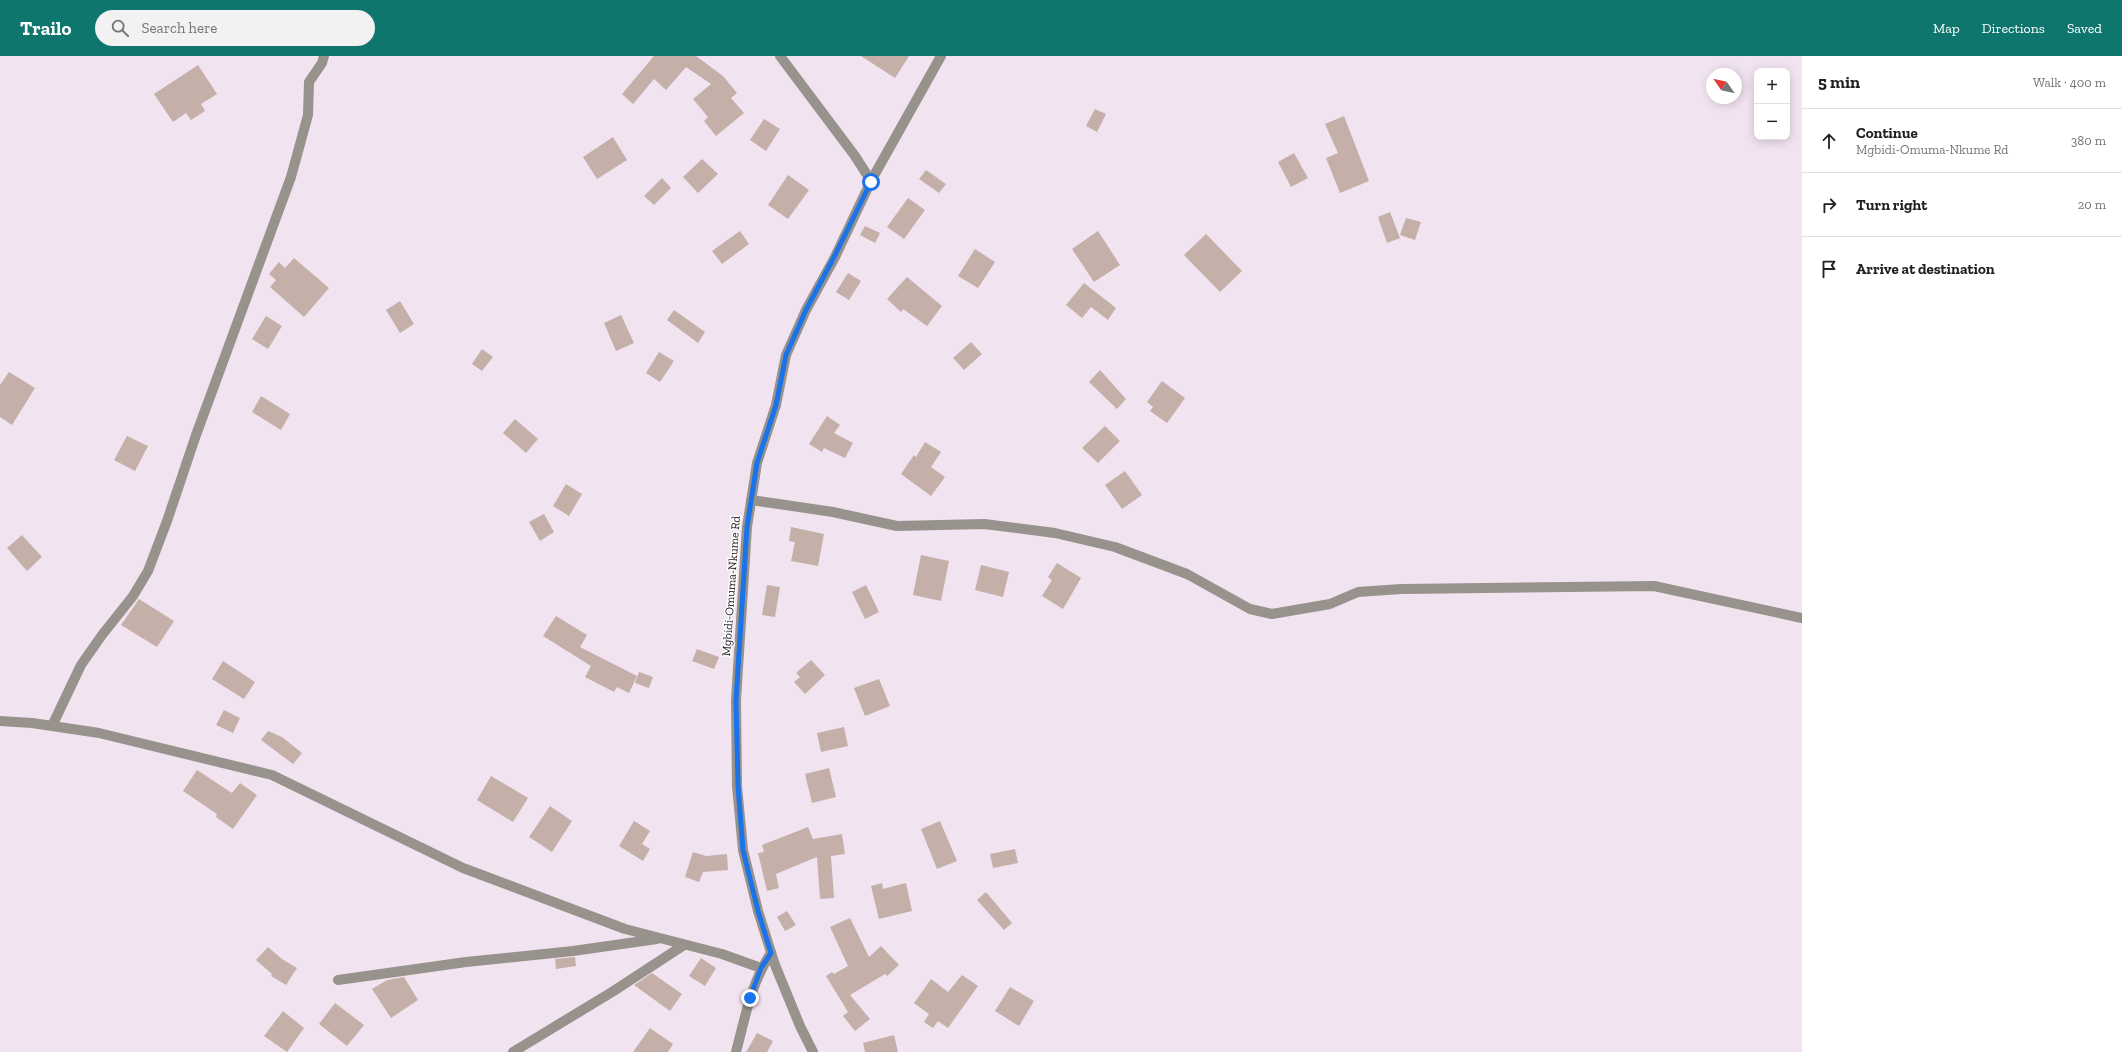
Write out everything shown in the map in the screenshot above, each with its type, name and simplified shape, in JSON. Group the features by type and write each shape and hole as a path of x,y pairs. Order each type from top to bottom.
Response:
{"street":[{"path":"52,726 81,665 102,635 133,596 148,571 167,521 196,435 291,177 308,115 309,82 322,63 324,56"},
{"path":"780,56 856,156 871,182"},
{"name":"Mgbidi-Omuma-Nkume Rd","path":"813,1052 800,1026 771,953 758,911 743,850 738,786 736,700 740,617 747,527 757,463 776,405 786,355 806,310 871,182 941,56"},
{"path":"751,500 833,512 897,526 984,524 1062,535 1115,547 1187,574 1250,609 1272,614 1330,604 1358,592 1401,589 1654,586 1802,618"},
{"path":"0,721 52,726 99,733 272,775 463,868 625,929 722,954 761,968"},
{"path":"338,980 466,962 573,952 662,939"},
{"path":"513,1052 612,992 684,945"},
{"path":"736,1052 750,998 761,968 771,953"}],"building":[{"path":"654,56 696,56 723,76 737,93 731,98 744,113 716,136 704,121 708,117 693,99 711,84 686,67 666,90 654,79 633,104 622,94"},
{"path":"861,56 909,56 895,78"},
{"path":"198,65 217,94 201,104 205,111 191,120 186,113 173,122 154,94"},
{"path":"1095,109 1106,114 1097,132 1086,126"},
{"path":"1344,116 1369,181 1340,193 1326,158 1338,153 1325,124"},
{"path":"764,119 780,129 766,151 750,140"},
{"path":"613,137 627,160 597,179 583,157"},
{"path":"1294,153 1308,178 1291,187 1278,162"},
{"path":"702,159 718,174 698,193 683,177"},
{"path":"926,170 946,184 939,193 919,179"},
{"path":"788,175 809,190 788,219 768,205"},
{"path":"662,178 671,188 654,205 644,196"},
{"path":"908,198 925,210 904,239 887,227"},
{"path":"1390,212 1400,238 1387,243 1378,217"},
{"path":"1406,218 1421,222 1415,240 1400,235"},
{"path":"865,226 880,233 875,243 860,235"},
{"path":"740,231 749,244 722,264 712,251"},
{"path":"1098,231 1120,265 1094,282 1072,249"},
{"path":"1206,234 1242,271 1220,292 1184,255"},
{"path":"975,249 995,262 978,288 958,276"},
{"path":"294,258 329,288 304,317 270,287 276,280 269,274 279,262 285,268"},
{"path":"848,273 861,281 849,300 836,292"},
{"path":"907,277 942,306 927,326 903,309 901,312 887,299"},
{"path":"1084,283 1116,308 1108,320 1091,307 1082,318 1066,305"},
{"path":"400,301 414,324 400,333 386,310"},
{"path":"674,310 705,332 698,343 667,320"},
{"path":"621,315 634,343 616,351 604,323"},
{"path":"266,316 282,326 268,349 252,339"},
{"path":"971,342 982,354 964,370 953,358"},
{"path":"482,349 493,357 482,371 472,364"},
{"path":"659,352 674,361 660,382 646,373"},
{"path":"1100,370 1126,399 1117,409 1089,382"},
{"path":"9,372 35,388 12,425 0,417 0,385"},
{"path":"1162,381 1185,398 1167,423 1150,411 1153,407 1147,402"},
{"path":"261,396 290,414 281,430 252,412"},
{"path":"827,416 840,425 834,433 853,443 845,458 824,448 822,452 809,444"},
{"path":"515,419 538,439 526,453 503,433"},
{"path":"1105,426 1120,441 1098,463 1082,448"},
{"path":"127,436 148,446 135,471 114,460"},
{"path":"925,442 941,452 931,467 945,477 931,496 901,474 914,455 916,457"},
{"path":"1125,471 1142,495 1122,509 1105,485"},
{"path":"566,484 582,494 569,516 553,506"},
{"path":"544,514 554,532 540,541 529,522"},
{"path":"791,527 824,534 818,566 791,561 795,542 789,541"},
{"path":"22,535 42,557 27,571 7,548"},
{"path":"921,555 949,561 941,601 913,595"},
{"path":"1057,563 1081,578 1063,609 1042,596 1052,580 1048,577"},
{"path":"981,565 1009,572 1003,597 975,590"},
{"path":"767,585 780,587 775,617 762,615"},
{"path":"866,585 879,612 865,619 852,592"},
{"path":"139,599 174,621 157,647 121,625"},
{"path":"556,616 587,635 580,647 637,676 629,693 617,687 614,692 585,677 591,666 543,636"},
{"path":"697,649 719,657 714,669 692,661"},
{"path":"811,660 825,675 805,694 794,682 800,677 796,673"},
{"path":"223,661 255,682 244,699 212,679"},
{"path":"639,672 653,677 649,688 635,683"},
{"path":"879,679 890,706 865,716 854,688"},
{"path":"224,710 240,718 233,733 216,725"},
{"path":"844,727 848,746 821,752 817,733"},
{"path":"268,731 282,737 302,753 293,764 261,740"},
{"path":"829,768 836,797 812,803 805,774"},
{"path":"197,770 232,793 240,783 257,795 233,829 216,817 217,814 183,791"},
{"path":"491,776 528,798 513,822 477,800"},
{"path":"550,806 572,821 552,852 529,837"},
{"path":"634,821 650,831 642,844 650,849 643,861 619,846"},
{"path":"940,821 957,861 937,869 921,829"},
{"path":"808,827 813,839 842,834 845,854 831,856 834,898 820,899 817,857 776,874 779,888 767,891 758,853 764,852 762,845"},
{"path":"1015,849 1018,863 993,868 990,854"},
{"path":"693,852 706,856 727,854 728,870 703,872 699,882 685,877"},
{"path":"882,883 883,889 906,883 912,911 879,919 871,886"},
{"path":"986,892 1012,923 1004,930 977,900"},
{"path":"787,911 796,925 785,931 777,917"},
{"path":"850,918 869,957 881,946 899,965 887,976 885,974 850,995 870,1019 855,1031 843,1016 848,1012 826,976 832,972 834,974 848,966 830,927"},
{"path":"268,947 282,959 297,968 286,985 271,976 272,974 256,960"},
{"path":"575,957 576,966 556,969 555,959"},
{"path":"701,958 716,968 705,986 689,976"},
{"path":"652,973 682,994 670,1011 634,985"},
{"path":"962,975 978,986 948,1028 938,1021 933,1028 924,1022 929,1014 914,1003 931,979 948,992"},
{"path":"404,977 418,1000 391,1018 372,989 387,980"},
{"path":"1010,987 1034,1001 1019,1026 995,1011"},
{"path":"335,1003 364,1025 347,1046 319,1024"},
{"path":"283,1011 304,1028 287,1052 264,1036"},
{"path":"650,1028 673,1044 668,1052 633,1052"},
{"path":"757,1033 773,1041 767,1052 746,1052"},
{"path":"894,1035 898,1052 865,1052 863,1043"}],"route":[{"path":"750,998 761,968 771,953 758,911 743,850 738,786 736,700 740,617 747,527 757,463 776,405 786,355 806,310 871,182"}]}
